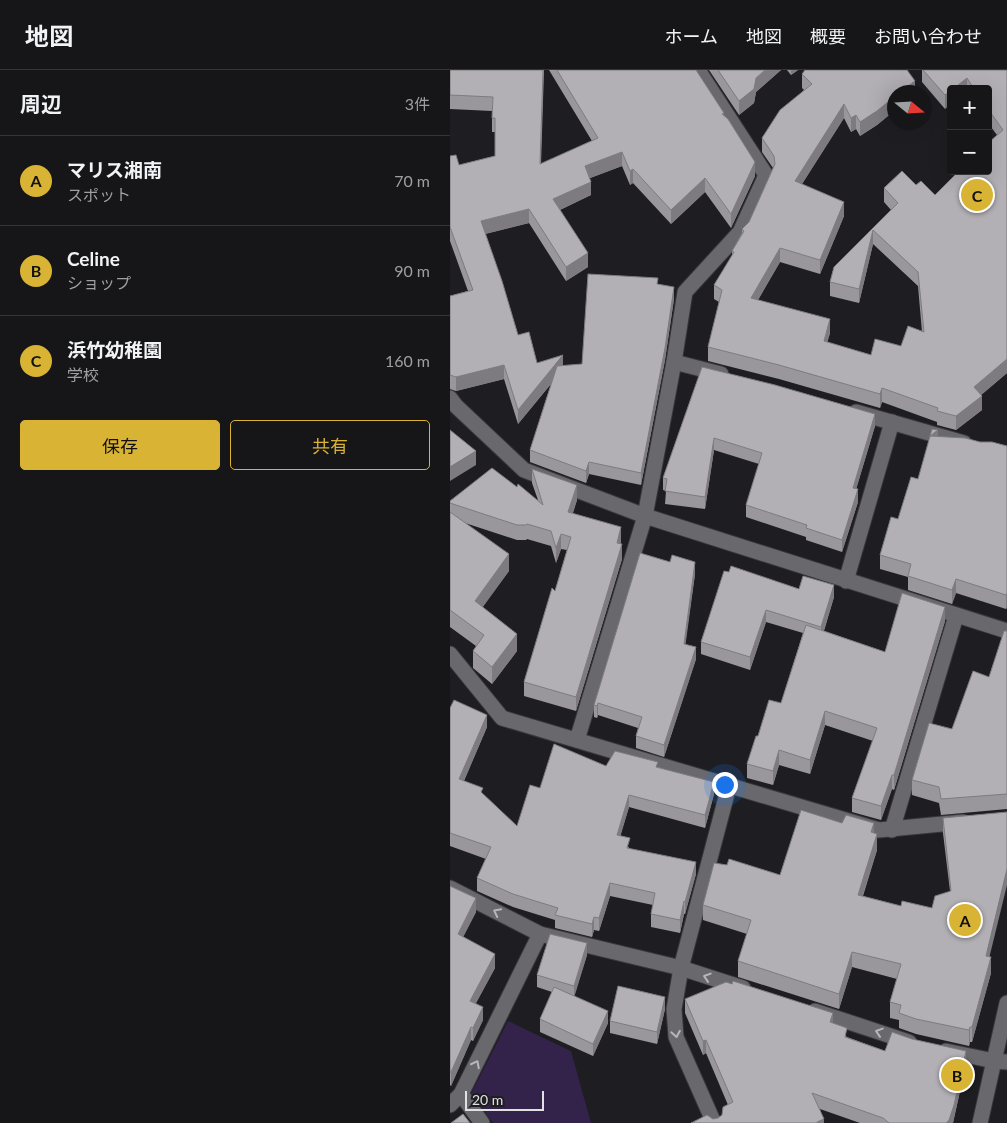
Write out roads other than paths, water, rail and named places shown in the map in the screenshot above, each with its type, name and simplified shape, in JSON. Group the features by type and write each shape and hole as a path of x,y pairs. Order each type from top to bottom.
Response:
{"street":[{"path":"577,740 645,516 685,292 740,232 766,176 698,70"},
{"path":"674,362 740,378"},
{"path":"450,398 456,406 524,470 645,516 1007,631"},
{"path":"844,408 980,447"},
{"path":"846,581 892,422"},
{"path":"892,830 956,616"},
{"path":"450,654 502,718 879,830 978,821"},
{"path":"714,1123 676,1037 674,1009 681,968 729,786"},
{"path":"450,888 540,934 681,968 756,992"},
{"path":"450,1105 461,1094 540,934"},
{"path":"980,1123 1000,1062 1007,1003"},
{"path":"802,1007 927,1046 1000,1062"},
{"path":"461,1094 482,1123"}],"place":[{"name":"浜竹幼稚園","path":"977,195"},
{"name":"マリス湘南","path":"965,920"},
{"name":"Celine","path":"957,1075"}]}
